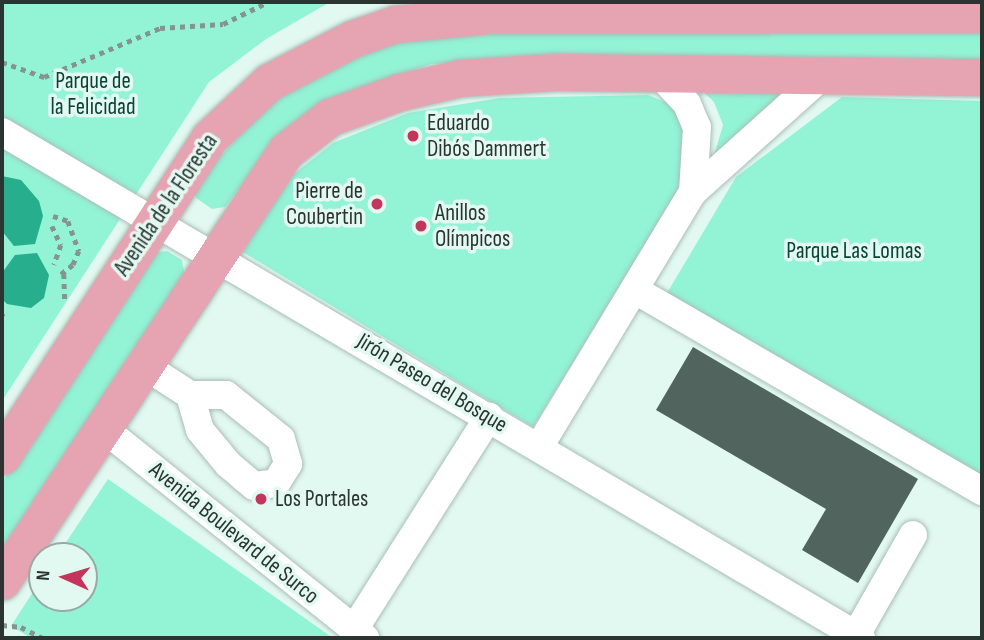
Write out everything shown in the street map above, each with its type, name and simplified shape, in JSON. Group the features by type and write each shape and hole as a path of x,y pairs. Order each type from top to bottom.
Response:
{"main road":[{"name":"Avenida de la Floresta","path":"2,456 153,219 209,138 269,82 309,59 395,24 488,15 982,14"},
{"path":"2,582 219,257 286,151 330,117 400,92 460,78 556,72 820,78 982,77"}],"street":[{"path":"661,75 687,104 697,127 693,192"},
{"path":"539,447 693,192 820,78"},
{"name":"Jirón Paseo del Bosque","path":"2,132 219,257 858,637"},
{"path":"635,290 982,491"},
{"path":"145,366 190,395"},
{"path":"359,634 489,417"},
{"name":"Avenida Boulevard de Surco","path":"103,428 359,634"},
{"path":"858,637 913,535"}],"path":[{"path":"2,62 44,77 160,28 223,24 268,2"},
{"path":"53,216 68,221 79,251 73,265 58,277"},
{"path":"52,226 61,245 54,265"},
{"path":"2,625 21,627 43,638"}],"green space":[{"name":"Parque de la Felicidad","path":"2,2 330,2 266,39 209,82 2,401"},
{"path":"434,31 982,32 982,62 537,58 431,64 346,94 269,151 225,207 212,209 196,198 194,185 266,107 332,62"},
{"path":"699,87 790,89 711,166 723,125 714,102"},
{"path":"648,95 668,103 680,116 689,153 685,182 533,427 241,251 279,186 333,143 408,113 499,98"},
{"name":"Parque Las Lomas","path":"842,97 982,101 982,477 667,293 736,177"},
{"path":"167,251 182,260 185,278 2,552 2,482 150,253"},
{"path":"108,479 333,638 31,638 11,626 28,600 28,612 98,612 98,542 66,542"}],"shaded area":[{"path":"2,176 21,180 39,201 43,216 35,244 14,246 2,231"},
{"path":"37,253 49,275 44,298 31,308 7,304 2,299 2,273 15,255"}],"building":[{"path":"693,347 918,479 858,583 802,550 826,509 656,410"}],"place":[{"name":"Eduardo Dibós Dammert","path":"413,136"},
{"name":"Pierre de Coubertin","path":"377,204"},
{"name":"Anillos Olímpicos","path":"421,226"},
{"name":"Los Portales","path":"261,499"}]}
